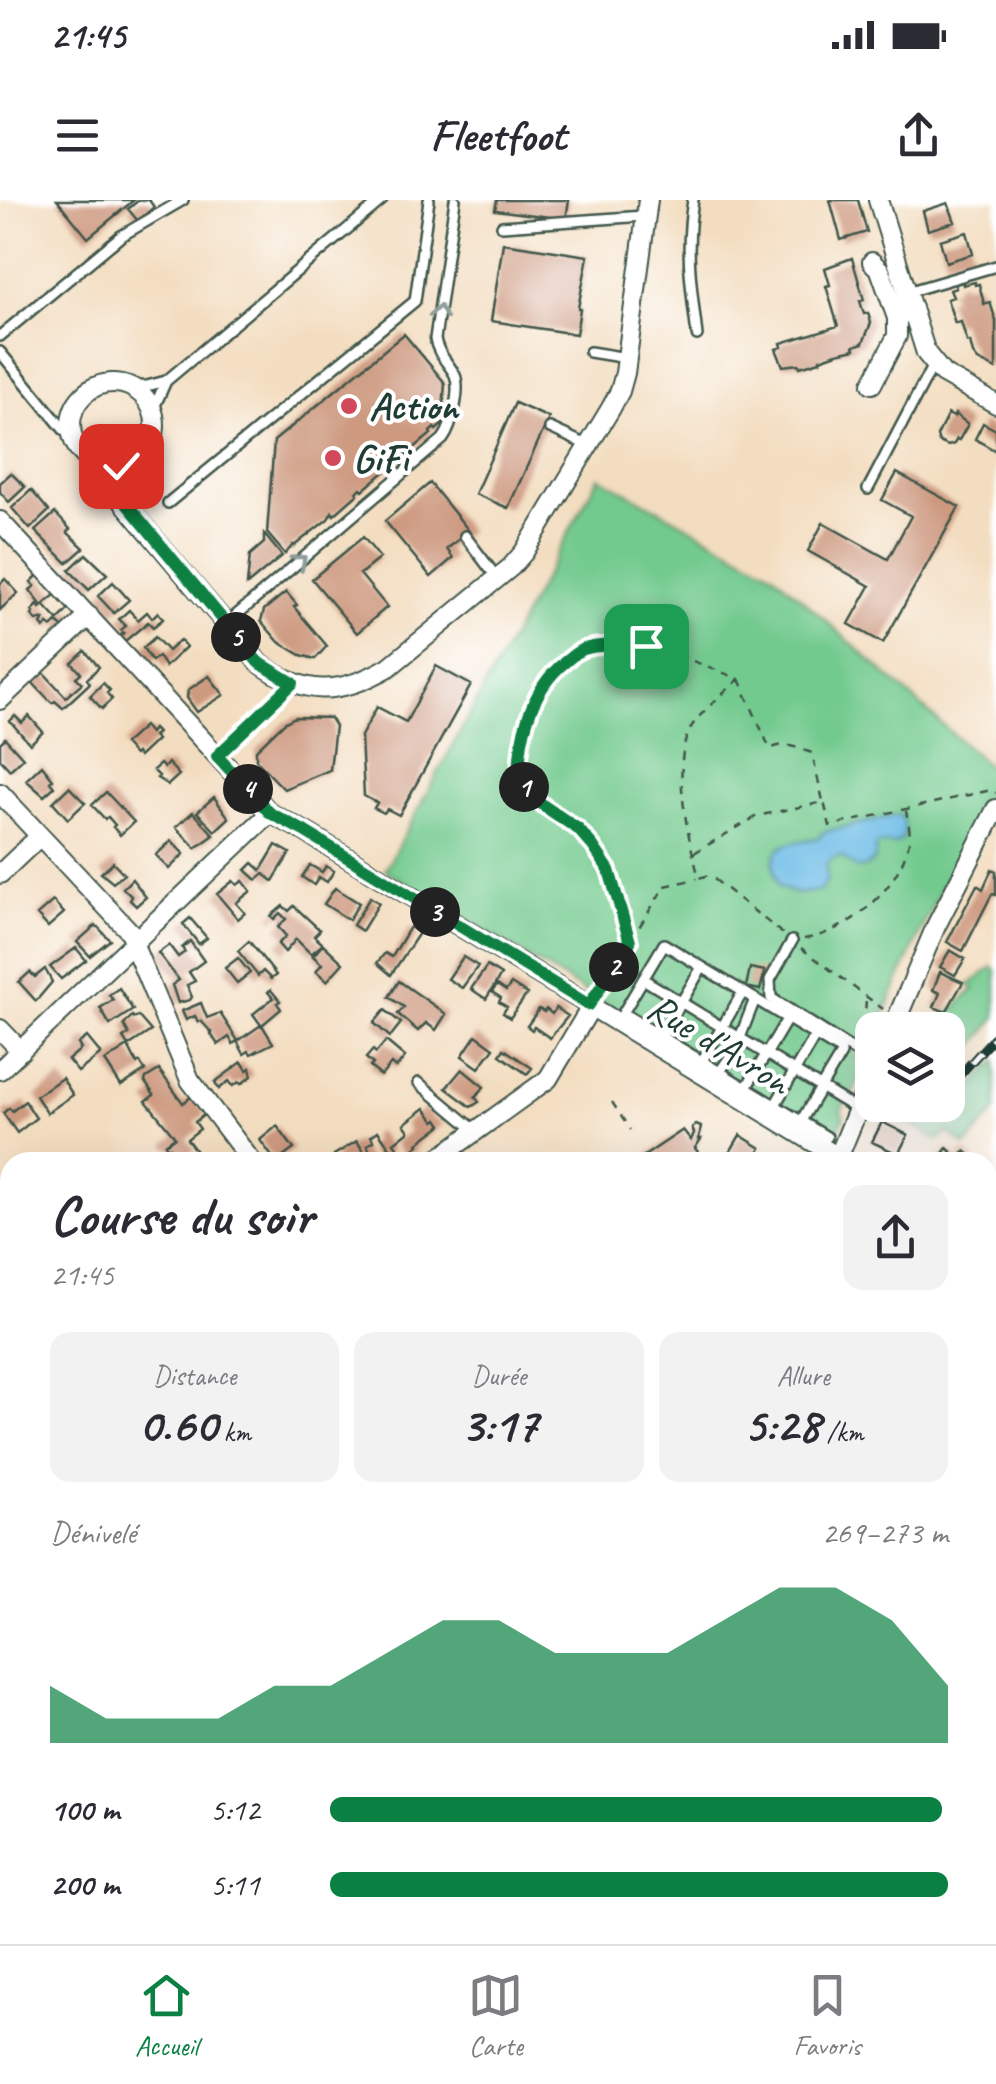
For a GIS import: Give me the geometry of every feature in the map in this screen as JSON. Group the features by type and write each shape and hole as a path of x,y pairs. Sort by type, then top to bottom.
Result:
{"street":[{"path":"878,200 926,353 942,374 996,404"},
{"path":"126,503 126,473 151,443 154,431 152,410 141,392 116,383 89,391 79,401 72,429 79,448 258,662 293,683 324,689 345,688 390,668 524,552 620,391 647,208"},
{"path":"872,262 880,270 898,336 872,384"},
{"path":"896,318 910,299"},
{"path":"79,448 95,462 108,466 133,462"},
{"name":"Rue d'Avron","path":"0,522 270,813 829,1152"},
{"path":"0,700 89,616"},
{"path":"0,792 130,933 190,1080 244,1152"},
{"path":"899,1012 936,926 996,809"},
{"path":"0,1070 270,813"},
{"path":"0,874 40,836"},
{"path":"447,1152 548,1078 590,1006"},
{"path":"0,1028 21,1051"},
{"path":"845,1152 855,1119"}],"lane":[{"path":"0,336 120,236 183,200"},
{"path":"130,386 166,380 382,200"},
{"path":"168,503 414,301 429,200"},
{"path":"226,624 444,439 451,428 457,386 455,376 437,351 435,339 455,200"},
{"path":"693,200 688,258 697,336"},
{"path":"502,226 647,208"},
{"path":"910,299 996,266"},
{"path":"0,352 79,448"},
{"path":"590,352 627,358"},
{"path":"868,489 934,363"},
{"path":"152,410 166,380"},
{"path":"550,428 588,446"},
{"path":"465,536 498,578"},
{"path":"792,941 770,980 772,998 855,1051"},
{"path":"801,1121 841,1051 664,944 624,1014 826,1137"},
{"path":"661,1036 702,967"},
{"path":"643,979 855,1108"},
{"path":"702,1061 743,992"},
{"path":"720,1073 740,1038 755,999"},
{"path":"746,1088 788,1020"},
{"path":"774,1105 816,1036"},
{"path":"420,1083 476,1131"}],"path":[{"path":"630,942 609,870 593,846 578,829 544,806 520,783 521,745 542,688 560,666 582,650 646,646 739,678 770,749 780,744 812,753 830,826 996,792"},
{"path":"699,878 686,821 682,748 692,725 739,678"},
{"path":"217,756 293,683"},
{"path":"692,854 758,816 824,802"},
{"path":"792,941 814,938 848,922 883,891 901,863 909,841 905,808"},
{"path":"590,1006 665,886 709,876 882,1012"},
{"path":"865,1012 866,998"},
{"path":"612,1102 630,1130"}],"green space":[{"path":"599,477 772,572 996,773 885,1012 855,1012 855,1089 848,1093 836,1135 827,1139 385,870"},
{"path":"993,967 996,970 996,1018 965,1057 965,1012 950,1012 974,989 969,985"},
{"path":"996,1061 996,1110 966,1146 948,1132 938,1140 908,1122 965,1122 965,1093"}],"water":[{"path":"902,816 905,828 902,840 879,844 875,859 866,867 857,869 841,856 832,858 826,866 827,881 820,891 796,894 779,887 773,862 780,848 819,838 828,831"}],"building":[{"path":"57,200 134,200 88,238"},
{"path":"139,200 149,200 154,207 138,221 128,209"},
{"path":"497,200 569,200 566,219 495,210"},
{"path":"830,200 858,200 867,232 841,240"},
{"path":"948,203 955,222 928,230 923,211"},
{"path":"967,232 973,254 946,262 940,240"},
{"path":"503,243 588,256 576,334 491,321"},
{"path":"852,258 864,300 860,301 871,323 863,343 800,367 783,366 776,349 782,347 781,343 838,326 825,268"},
{"path":"955,284 979,284 984,304 990,302 996,321 996,369 978,360 961,322 955,323 947,299 953,297 950,290 956,288"},
{"path":"404,334 445,383 442,425 285,554 267,533 274,441"},
{"path":"515,403 549,418 508,508 475,494"},
{"path":"948,414 955,414 968,424 959,440 948,446 939,442 937,436"},
{"path":"983,423 996,430 996,451 975,439"},
{"path":"11,473 25,487 9,502 0,492 0,483"},
{"path":"897,473 959,507 883,643 849,624 870,586 808,551 823,523 888,559 911,516 882,500"},
{"path":"430,483 469,531 447,549 453,558 431,577 385,521"},
{"path":"31,490 49,511 30,529 12,508"},
{"path":"55,513 84,548 67,563 35,531"},
{"path":"264,534 282,556 247,585 250,555 264,543"},
{"path":"363,537 380,558 360,574 387,607 357,633 312,579"},
{"path":"86,554 107,574 89,590 69,570"},
{"path":"38,575 56,594 42,606 30,590"},
{"path":"5,579 18,593 0,610 0,584"},
{"path":"113,582 129,600 114,613 98,596"},
{"path":"286,592 327,646 315,659 279,642 261,621 264,610"},
{"path":"38,605 44,605 58,620 69,609 76,616 63,628 57,622 44,628 44,620 37,621 32,615"},
{"path":"129,610 138,620 147,612 152,618 158,612 163,619 153,627 148,622 125,641 120,636 126,626 119,619"},
{"path":"155,637 168,651 180,640 186,647 165,667 158,656 152,661 143,648"},
{"path":"85,651 99,667 87,679 90,683 63,708 55,701 52,703 32,682 43,672 66,697 82,683 76,677 81,673 72,663"},
{"path":"436,666 471,685 399,815 387,809 384,813 374,808 377,803 364,796 361,736 377,707 406,722"},
{"path":"209,676 224,695 197,712 187,698 188,690"},
{"path":"103,683 112,699 102,709 90,696"},
{"path":"15,716 22,723 29,716 43,732 30,744 10,721"},
{"path":"295,717 330,718 335,726 330,770 284,789 256,760 256,750"},
{"path":"144,726 150,733 153,729 157,733 153,736 157,740 139,757 124,744"},
{"path":"5,738 23,758 10,770 0,759 0,743"},
{"path":"168,763 179,775 168,785 153,770"},
{"path":"42,765 54,787 44,796 26,780"},
{"path":"69,787 85,803 68,819 53,802"},
{"path":"106,792 134,822 120,835 108,817 105,819 92,805"},
{"path":"214,797 229,818 215,831 197,812"},
{"path":"193,812 214,835 196,848 176,827"},
{"path":"171,841 184,854 169,869 156,855"},
{"path":"276,845 290,853 273,881 264,874 257,880 246,870 253,863 261,870"},
{"path":"113,862 124,874 113,883 101,873"},
{"path":"310,865 322,872 326,866 334,871 327,882 319,877 314,885 302,877"},
{"path":"992,869 996,871 996,895 992,894 963,951 947,942 977,885 983,889"},
{"path":"132,879 146,897 136,906 123,888"},
{"path":"233,881 237,885 243,881 251,891 236,903 245,913 238,919 217,894"},
{"path":"335,888 359,903 349,920 324,904"},
{"path":"370,897 379,903 362,931 353,925"},
{"path":"53,901 64,913 48,927 37,915"},
{"path":"283,906 289,911 294,906 320,930 314,936 323,944 311,954 296,939 285,952 278,944 286,936 278,927 286,919 280,913 274,919 271,916"},
{"path":"190,918 207,938 199,944 183,924"},
{"path":"96,925 110,940 90,956 77,942"},
{"path":"410,927 419,933 391,975 377,963 385,953 392,957"},
{"path":"190,941 204,961 189,972 195,981 187,985 192,997 178,1003 172,985 179,980 158,953 169,945 178,957"},
{"path":"249,941 276,975 271,979 263,971 258,976 238,951"},
{"path":"323,944 343,963 327,981 316,971 322,964 313,956"},
{"path":"76,948 86,960 61,979 50,967"},
{"path":"950,950 965,959 955,975 940,967"},
{"path":"463,957 478,966 462,988 448,979"},
{"path":"238,958 250,973 237,983 225,968"},
{"path":"487,966 501,975 486,999 471,989"},
{"path":"750,968 765,971 760,990 746,987"},
{"path":"45,969 52,982 36,1001 19,982 30,972 35,977"},
{"path":"940,972 963,982 946,1012 934,1007 940,993 933,990"},
{"path":"399,981 446,1014 436,1030 426,1023 418,1031 398,1014 404,1007 389,997"},
{"path":"511,984 527,994 510,1018 503,1013 507,1007 499,1002 501,998 492,992 497,985 506,991"},
{"path":"119,988 133,1010 110,1025 100,1008 113,1000 109,995"},
{"path":"271,990 281,1009 262,1025 273,1043 251,1054 244,1054 237,1041 233,1044 229,1037 218,1045 201,1021 195,1016 186,1020 182,1011 201,1003 207,1018 220,1013 238,1041 261,1025 253,1014 273,998 268,992"},
{"path":"556,1008 568,1016 550,1038 527,1026 539,1009 552,1014"},
{"path":"385,1010 401,1023 390,1037 374,1023"},
{"path":"132,1016 138,1016 151,1031 128,1046 123,1038 129,1034 124,1025"},
{"path":"476,1035 494,1048 479,1068 462,1056"},
{"path":"87,1037 101,1054 78,1072 68,1060 81,1049 78,1044"},
{"path":"386,1041 405,1057 396,1068 391,1064 381,1076 366,1058"},
{"path":"128,1046 145,1071 121,1086 105,1061"},
{"path":"504,1049 532,1068 527,1074 500,1055"},
{"path":"242,1062 247,1070 250,1068 252,1076 233,1086 229,1081 219,1089 215,1082"},
{"path":"462,1069 484,1087 475,1097 479,1102 471,1107 446,1088"},
{"path":"159,1070 183,1103 192,1096 205,1114 195,1122 200,1129 187,1139 195,1150 192,1152 168,1149 165,1144 175,1137 146,1101 154,1095 146,1078"},
{"path":"62,1078 73,1095 47,1113 36,1096"},
{"path":"25,1101 36,1118 17,1133 3,1113"},
{"path":"425,1108 442,1125 418,1143 416,1152 400,1152 394,1143 409,1131 404,1124"},
{"path":"882,1122 908,1135 899,1152 872,1142"},
{"path":"277,1126 294,1149 269,1152 260,1140"},
{"path":"701,1127 701,1139 695,1148 698,1152 650,1152 683,1130 691,1140 692,1128"},
{"path":"378,1131 392,1151 370,1152 367,1145 374,1141 371,1136"},
{"path":"740,1135 761,1148 759,1152 730,1152"},
{"path":"357,1141 364,1152 339,1152"}],"railway":[{"path":"965,1069 996,1035"}],"place":[{"name":"Action","path":"349,406"},
{"name":"GiFi","path":"333,458"}],"route":[{"path":"121,466 133,462 123,488 126,503 258,662 293,683 217,756 270,813 589,1005 630,942 609,870 593,846 578,829 544,806 520,783 521,745 542,688 560,666 582,650 646,646"}]}
